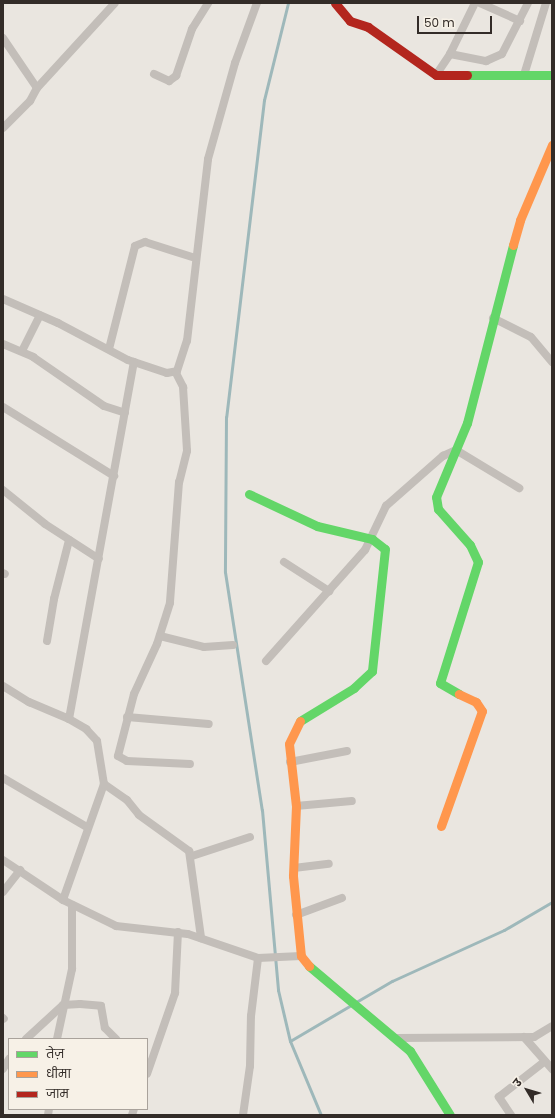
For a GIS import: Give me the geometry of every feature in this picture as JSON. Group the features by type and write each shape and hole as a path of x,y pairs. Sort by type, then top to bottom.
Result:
{"street":[{"path":"3,128 30,101 37,88 115,3"},
{"path":"154,74 169,81 176,76 192,29 208,3"},
{"path":"3,299 40,315 134,362 167,373 176,372 183,362 187,341 204,184 217,124 257,3"},
{"path":"335,3 350,21 368,28 436,75 552,75"},
{"path":"436,75 450,54 475,3"},
{"path":"480,3 520,21"},
{"path":"450,54 486,61 497,58 506,49 528,3"},
{"path":"524,75 546,3"},
{"path":"3,38 37,88"},
{"path":"440,826 482,711 476,702 447,689 440,683 478,566 470,545 435,503 456,450 475,394 493,318 527,200 552,145"},
{"path":"109,349 135,246 145,242 195,258"},
{"path":"22,351 40,315"},
{"path":"493,318 531,337 552,362"},
{"path":"3,344 22,351 104,406 125,413"},
{"path":"69,719 134,362"},
{"path":"176,372 183,387 187,451 179,482 170,603 160,636 134,694 118,751 119,759 190,764"},
{"path":"3,407 114,476"},
{"path":"456,450 519,488"},
{"path":"266,661 329,591 372,539 386,506 420,474 456,450"},
{"path":"3,490 24,509 99,559"},
{"path":"250,494 317,526 372,539 382,544 385,550 378,641 372,670 354,688 299,721 289,744 296,806 294,868 296,914 301,956 308,967 410,1051 450,1115"},
{"path":"47,641 54,599 69,540"},
{"path":"284,562 329,591"},
{"path":"160,636 204,647 234,645"},
{"path":"3,686 29,702 69,719 92,734 97,741 104,784 87,826 64,900"},
{"path":"127,717 209,724"},
{"path":"290,762 347,751"},
{"path":"3,778 87,826"},
{"path":"104,784 192,856 201,938"},
{"path":"296,806 352,801"},
{"path":"192,856 250,837"},
{"path":"3,860 72,905 116,926 178,932 201,938 258,958 301,956"},
{"path":"294,868 329,864"},
{"path":"3,892 20,870"},
{"path":"296,914 342,898"},
{"path":"57,1038 63,1005 72,969 72,905"},
{"path":"148,1069 151,1053 175,993 178,932"},
{"path":"243,1115 250,1066 251,1016 258,958"},
{"path":"27,1038 63,1005 102,1006 105,1028 115,1038"},
{"path":"396,1038 524,1037 541,1034 552,1026"},
{"path":"524,1037 552,1069"},
{"path":"512,1115 499,1097 545,1061"}],"waterway":[{"path":"288,3 264,100 226,417 225,572 262,810 278,990 290,1041 321,1115"},
{"path":"356,1002 392,981 504,930 552,902"},
{"path":"290,1041 351,1005"}],"traffic: fast":[{"path":"467,75 552,75"},
{"path":"459,694 440,683 478,562 470,545 438,509 436,497 467,423 513,245"},
{"path":"249,494 317,526 372,539 385,549 372,671 354,688 300,721"},
{"path":"309,966 410,1051 450,1115"}],"traffic: slow":[{"path":"513,245 520,220 552,145"},
{"path":"441,826 482,711 476,702 459,694"},
{"path":"300,721 289,744 296,806 293,876 301,956 309,966"}],"traffic: jam":[{"path":"335,3 350,21 368,27 436,75 467,75"}]}
